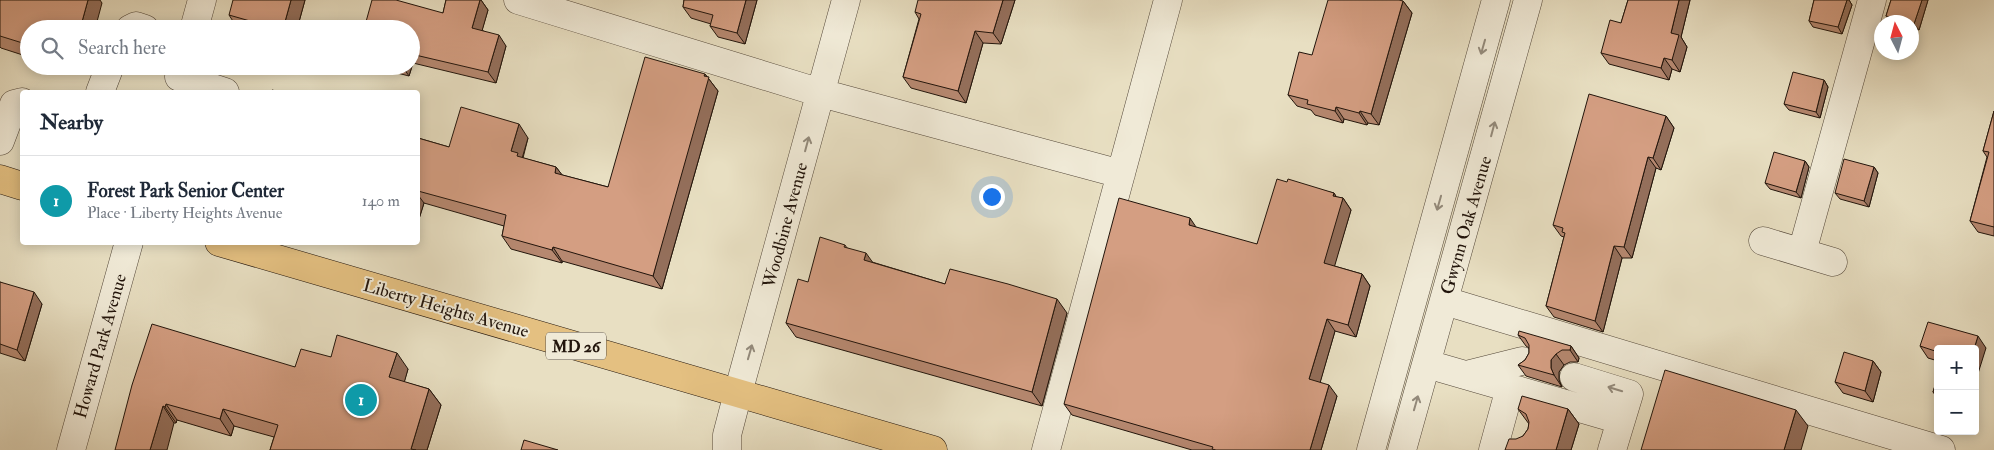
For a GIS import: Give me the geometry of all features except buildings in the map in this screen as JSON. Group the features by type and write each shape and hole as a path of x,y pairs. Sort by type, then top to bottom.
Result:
{"main road":[{"path":"0,179 20,185"},
{"name":"Liberty Heights Avenue","path":"228,245 933,450"}],"street":[{"path":"196,20 202,0"},
{"path":"520,0 821,93 1121,174"},
{"name":"Woodbine Avenue","path":"727,450 727,435 738,393 846,0"},
{"path":"1046,450 1168,0"},
{"name":"Gwynn Oak Avenue","path":"1371,450 1496,0"},
{"name":"Gwynn Oak Avenue","path":"1402,450 1528,0"},
{"path":"1802,252 1872,0"},
{"path":"101,90 107,75"},
{"path":"178,78 218,90"},
{"path":"0,141 14,104 20,102"},
{"path":"1763,241 1833,262"},
{"name":"Howard Park Avenue","path":"71,450 128,245"},
{"path":"1445,301 1941,450"},
{"path":"1466,375 1522,361"},
{"path":"1427,364 1621,420"},
{"path":"1574,377 1629,394 1612,450"},
{"path":"1510,388 1496,440 1524,439"}],"place":[{"name":"Forest Park Senior Center","path":"361,400"}]}
